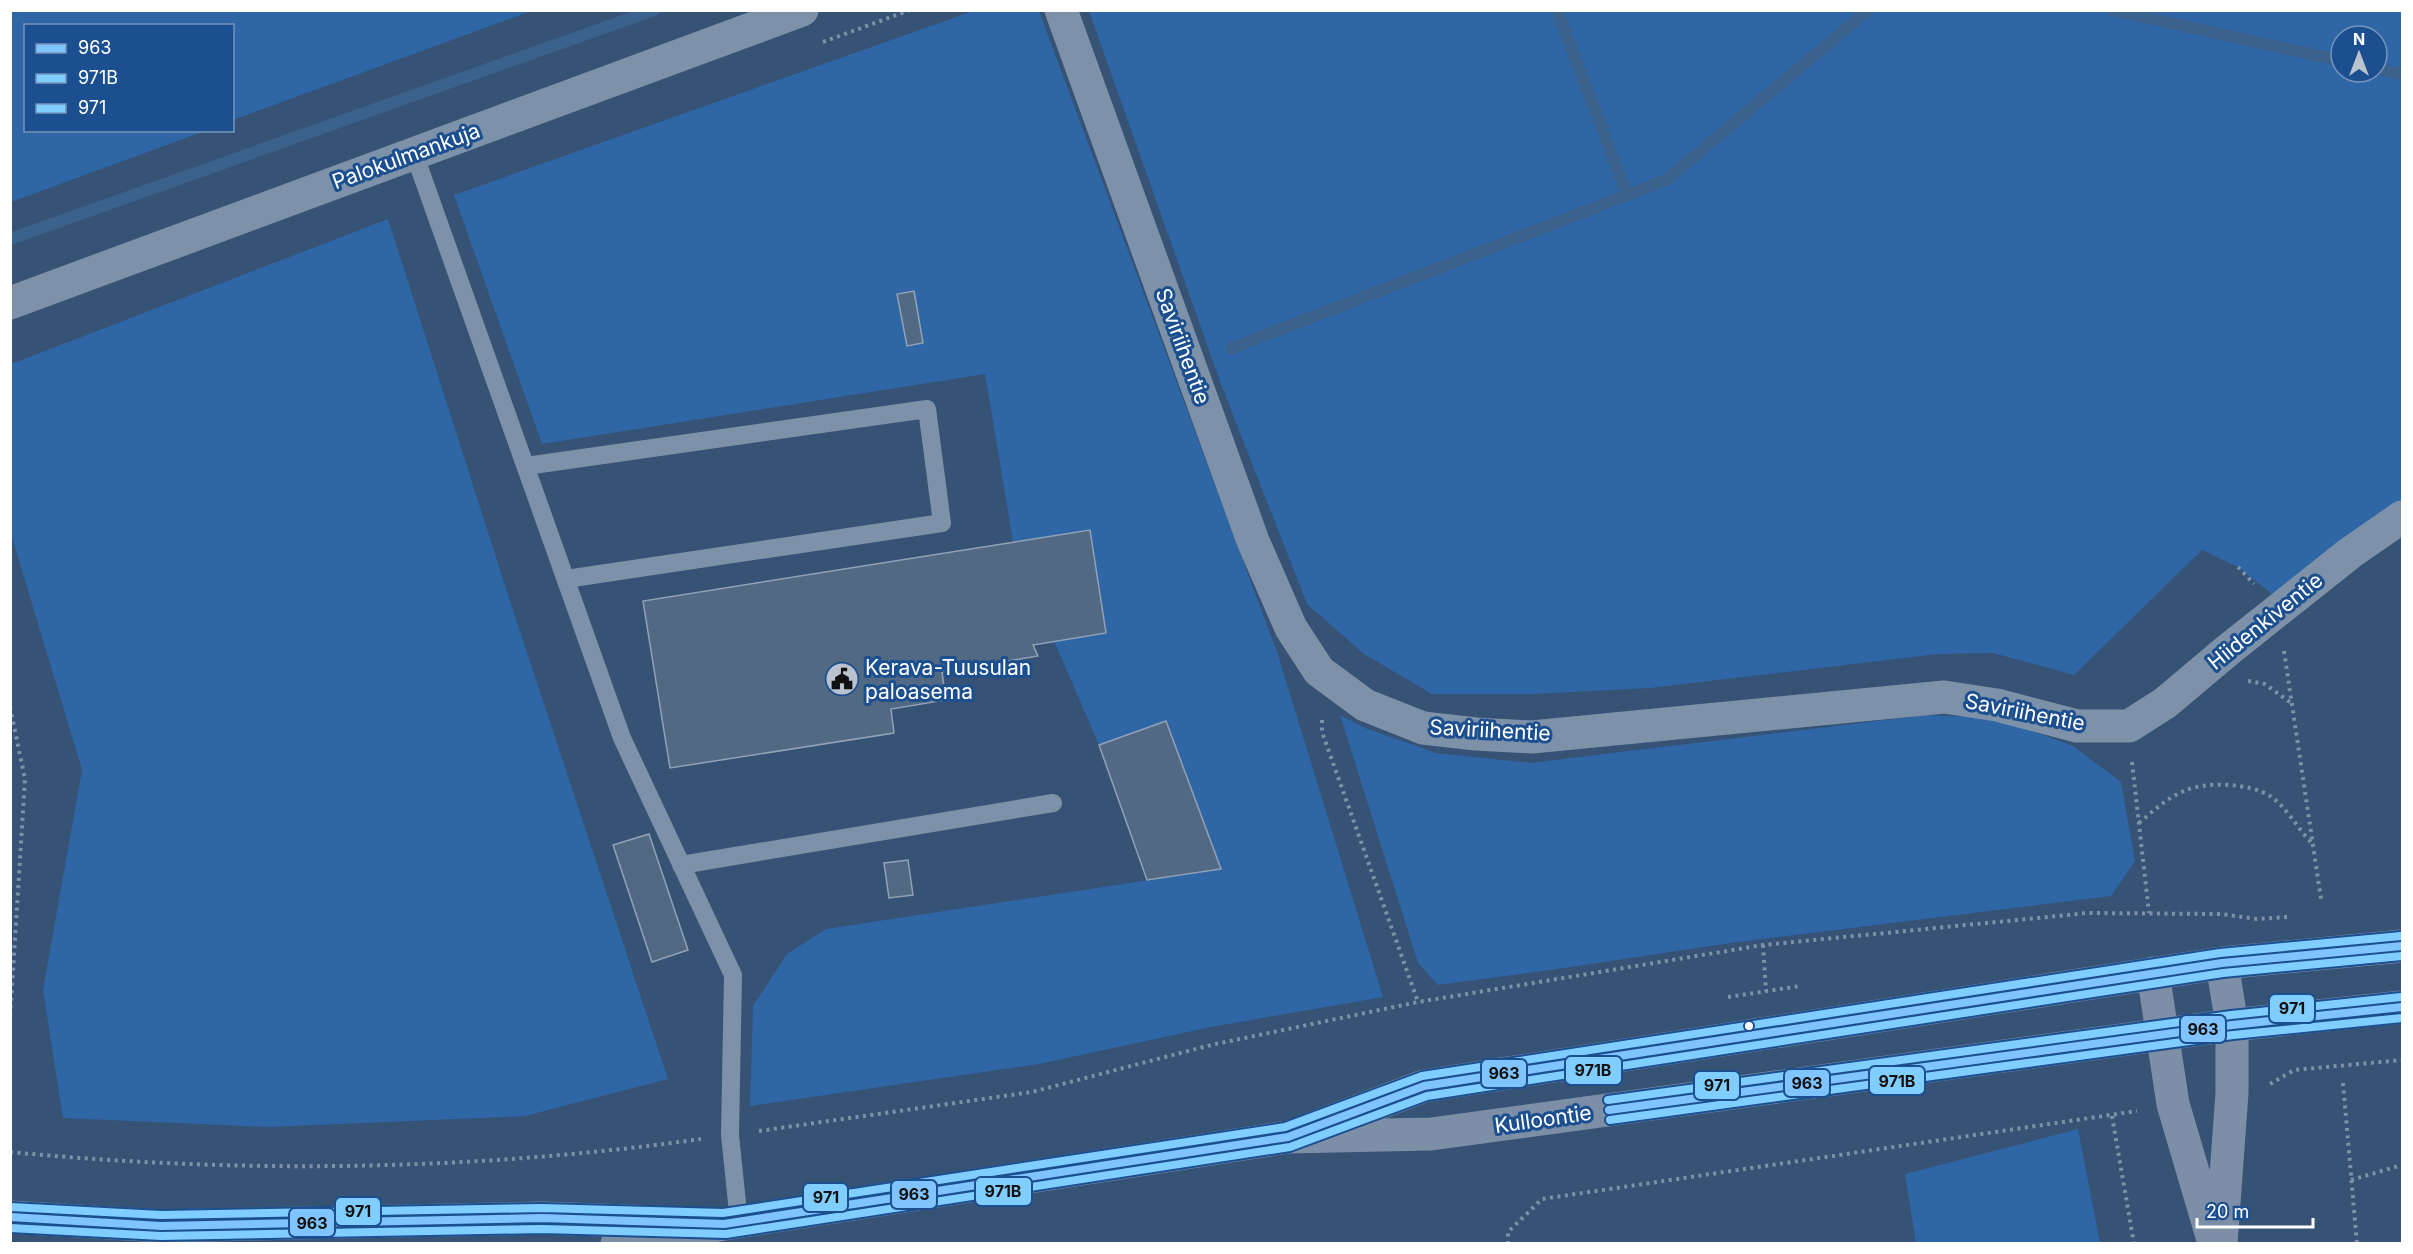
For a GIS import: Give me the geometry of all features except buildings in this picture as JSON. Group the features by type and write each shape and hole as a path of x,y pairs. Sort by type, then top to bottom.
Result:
{"main road":[{"name":"Kulloontie","path":"1288,1137 1424,1086 2222,963 2403,946"},
{"path":"2221,1244 2232,1093 2232,1025 2222,963"},
{"path":"2154,973 2173,1104 2214,1244"},
{"name":"Kulloontie","path":"617,1244 732,1223 1288,1137 1431,1134 2163,1034 2403,1007"},
{"name":"Kulloontie","path":"10,1217 161,1226 542,1218 732,1223"}],"street":[{"name":"Palokulmankuja","path":"10,303 802,10"},
{"name":"Saviriihentie","path":"1061,10 1253,541 1291,628 1319,671 1365,705 1423,728 1532,737 1944,697 1997,705 2077,726 2129,726"},
{"name":"Hiidenkiventie","path":"2129,726 2165,703 2350,553 2403,517"}],"lane":[{"path":"414,153 622,738 733,975 730,1135 732,1223"},
{"path":"526,466 927,409 942,523 566,579"},
{"path":"681,865 1053,803"}],"path":[{"path":"2278,610 2320,899"},
{"path":"1319,671 1322,732 1418,1002"},
{"path":"2238,679 2265,684 2291,703"},
{"path":"10,707 25,779 10,1019"},
{"path":"2129,726 2149,913"},
{"path":"2139,823 2162,804 2186,790 2203,786 2240,785 2271,796 2313,845"},
{"path":"10,1152 183,1163 322,1167 422,1165 633,1149 1032,1092 1211,1045 1418,1002 1763,945 2088,913 2221,914 2257,920 2290,917"},
{"path":"1763,945 1766,991"},
{"path":"1728,997 1800,986"},
{"path":"2232,1093 2255,1093 2294,1070 2403,1060"},
{"path":"2343,1083 2357,1244"},
{"path":"1508,1244 1508,1232 1542,1199 2112,1116 2173,1104"},
{"path":"2112,1116 2133,1244"},
{"path":"2352,1179 2403,1165"}],"shaded area":[{"path":"11,10 531,10 234,120 234,24 24,24 24,132 202,132 11,202"},
{"path":"973,11 1039,11 1278,655 1383,997 1211,1027 1039,1064 750,1106 753,1006 787,954 826,929 1221,869 1166,722 1099,745 1054,641 1106,633 1090,531 1013,542 985,374 542,444 454,195"},
{"path":"1089,11 2402,11 2402,512 2281,601 2238,567 2202,550 2074,675 1993,653 1938,654 1650,688 1533,694 1432,694 1364,654 1307,604 1221,384"},
{"path":"388,219 509,598 668,1079 525,1116 268,1127 63,1118 43,990 82,770 11,534 11,364"},
{"path":"1340,715 1365,728 1436,753 1530,763 1927,715 1996,718 2073,746 2121,782 2135,861 2111,896 1737,942 1438,985 1418,963"},
{"path":"2078,1129 2100,1243 1916,1243 1905,1174"}],"waterway":[{"path":"10,239 654,10"},
{"path":"1557,10 1627,195"},
{"path":"1232,348 1666,180 1868,10"},
{"path":"2112,10 2329,58"},
{"path":"2389,71 2402,74"}],"transit line":[{"name":"971","path":"11,1207 161,1215 542,1208 723,1213 1285,1127 1422,1076 2220,953 2401,936"},
{"name":"963","path":"10,1217 161,1226 542,1218 724,1224 1288,1137 1424,1086 2222,963 2402,946"},
{"name":"971B","path":"10,1228 161,1236 542,1229 726,1234 1290,1147 1427,1096 2223,973 2402,956"},
{"name":"971","path":"1608,1100 2231,1015 2401,997"},
{"name":"963","path":"1609,1110 2232,1025 2402,1007"},
{"name":"971B","path":"1610,1120 2233,1035 2402,1018"}],"place":[{"name":"Kerava-Tuusulan paloasema","path":"842,679"}]}
